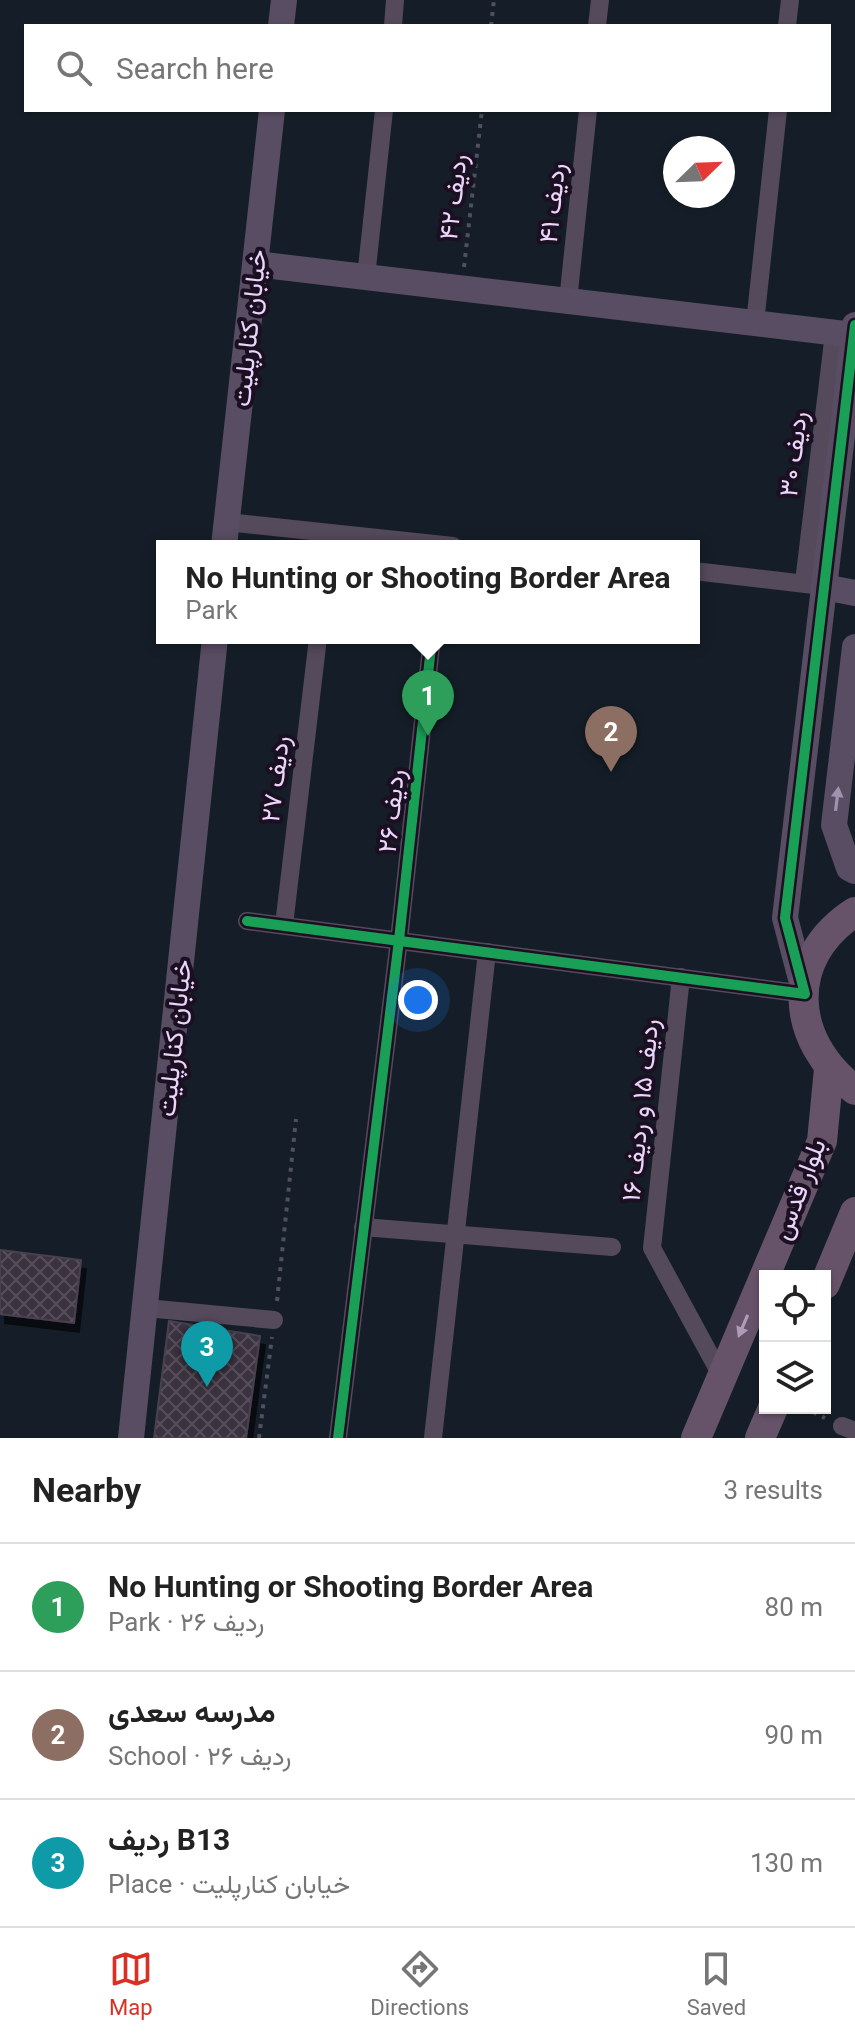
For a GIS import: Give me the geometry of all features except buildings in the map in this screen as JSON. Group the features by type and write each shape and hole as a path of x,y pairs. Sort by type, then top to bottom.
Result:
{"main road":[{"path":"855,912 838,923 817,948 805,978 803,1010 812,1041 829,1069 855,1090"},
{"name":"بلوار قدس","path":"696,1438 822,1141 829,1069"},
{"path":"831,1270 855,1212"},
{"path":"760,1438 770,1414"}],"street":[{"path":"281,24 284,0"},
{"path":"393,24 395,0"},
{"path":"597,24 600,0"},
{"path":"787,24 790,0"},
{"name":"خیابان کنارپلیت","path":"225,534 272,112"},
{"path":"366,277 384,112"},
{"name":"ردیف ۴۱","path":"568,301 588,112"},
{"path":"755,323 778,112"},
{"path":"247,921 805,994 785,918 814,585 850,332 256,264"},
{"path":"225,534 330,540"},
{"path":"700,572 855,593"},
{"name":"خیابان کنارپلیت","path":"131,1438 214,644"},
{"name":"ردیف ۲۷","path":"284,925 317,644"},
{"name":"ردیف ۲۶","path":"338,1438 399,940 431,644"},
{"path":"855,647 834,825 849,868 855,871"},
{"path":"433,1438 487,952"},
{"name":"ردیف ۱۵ و ردیف ۱۶","path":"681,977 652,1248 722,1377"},
{"path":"363,1227 612,1247"},
{"path":"146,1308 274,1320"}],"path":[{"path":"491,24 494,0"},
{"path":"259,1438 296,1119"}],"shaded area":[{"path":"0,0 855,0 855,1438 0,1438"}],"cycle path":[{"path":"247,921 805,994 785,918 855,325"},
{"path":"338,1438 399,940 431,644"}],"place":[{"name":"No Hunting or Shooting Border Area","path":"428,736"},
{"name":"مدرسه سعدی","path":"611,772"},
{"name":"ردیف B13","path":"207,1387"}]}
